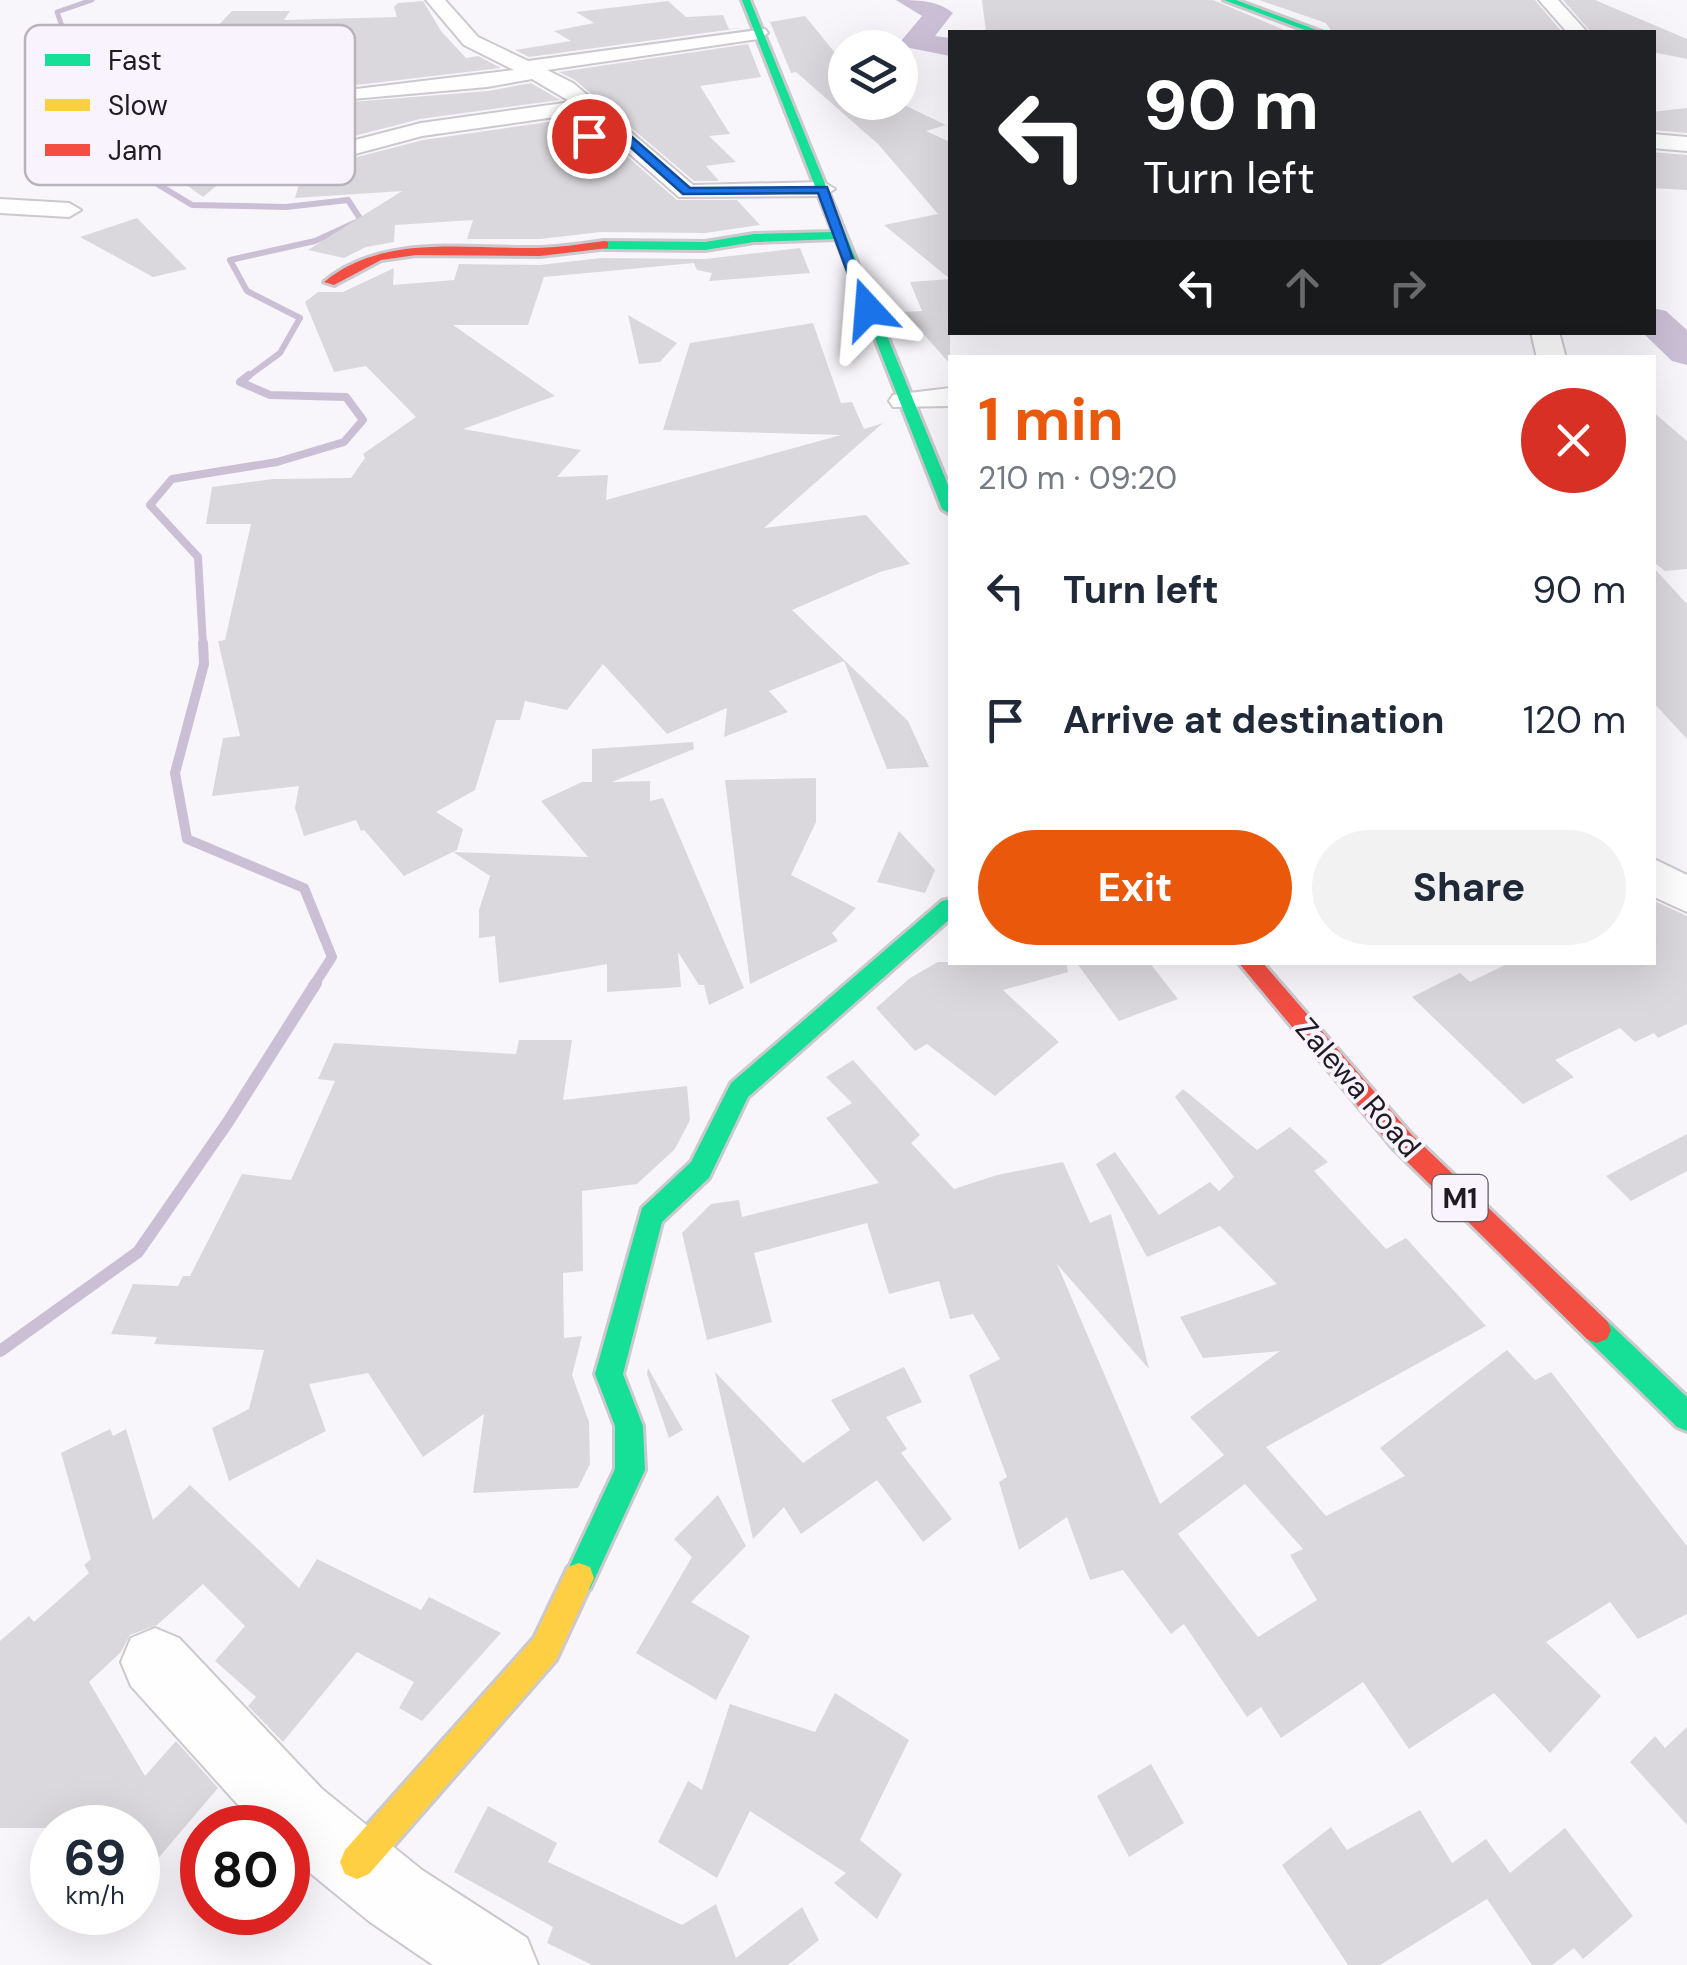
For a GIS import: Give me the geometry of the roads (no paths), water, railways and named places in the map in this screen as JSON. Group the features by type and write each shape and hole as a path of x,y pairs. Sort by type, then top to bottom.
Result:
{"main road":[{"path":"746,0 948,504"},
{"path":"1228,0 1311,30"},
{"path":"330,282 378,256 416,251 540,252 843,236"},
{"path":"357,1862 545,1649 630,1470 632,1438 624,1407 608,1383 608,1374 650,1216 700,1170 739,1090 948,909"},
{"name":"Zalewa Road","path":"1252,965 1402,1141 1687,1417"}],"street":[{"path":"435,0 471,41 566,87 687,192 822,189"},
{"path":"1548,0 1575,30"},
{"path":"355,81 530,70 758,33"},
{"path":"461,59 496,53"},
{"path":"355,147 421,130 588,106"},
{"path":"584,137 620,132"},
{"path":"1656,141 1687,144"},
{"path":"383,158 444,150"},
{"path":"0,206 69,210"},
{"path":"904,401 948,397"},
{"path":"1656,877 1687,896"},
{"path":"156,1662 296,1815 396,1896 500,1965"}],"waterway":[{"path":"62,25 57,12 92,0"},
{"path":"909,0 939,13 915,41 948,47"},
{"path":"159,185 192,205 286,207 348,200 361,220 315,241 230,260 247,291 300,318 280,353 246,378"},
{"path":"1656,324 1687,352"},
{"path":"203,645 198,557 150,505 172,479 277,462 344,442 363,420 346,397 270,395 240,382 249,375"},
{"path":"203,643 204,664 175,773 187,839 304,888 332,957 314,985"},
{"path":"0,1351 138,1252 228,1122 316,983"}]}
